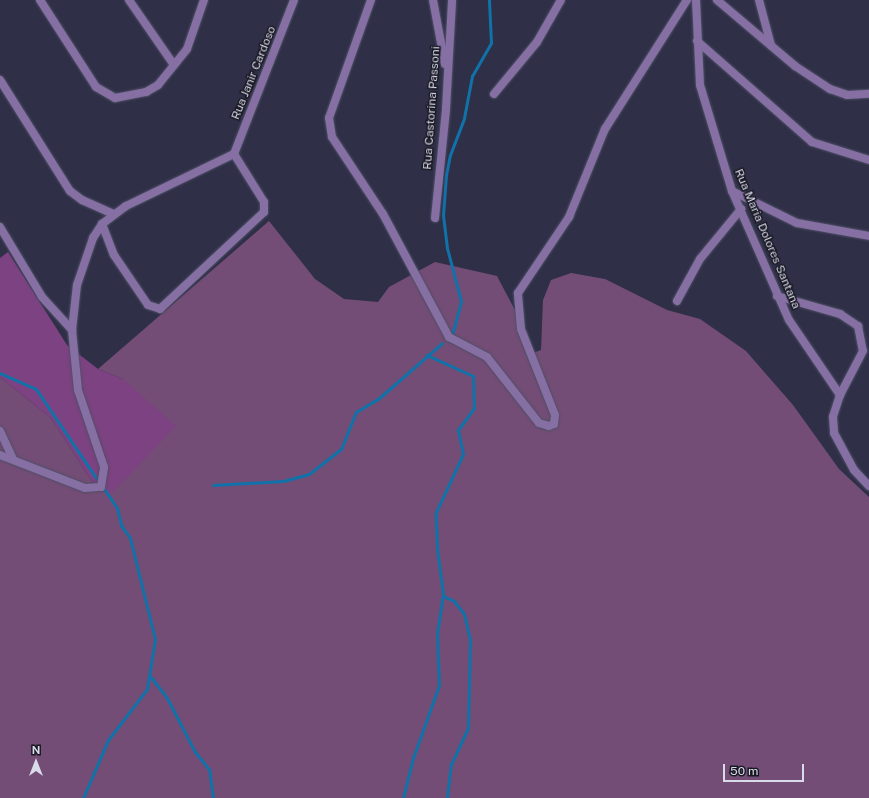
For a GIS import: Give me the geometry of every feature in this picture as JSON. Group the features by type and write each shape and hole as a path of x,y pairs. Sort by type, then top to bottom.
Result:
{"street":[{"path":"40,0 105,95 126,98 146,92 158,85 187,49 204,0"},
{"path":"129,0 174,65"},
{"name":"Rua Janir Cardoso","path":"234,154 294,0"},
{"path":"371,0 329,118 332,137 383,214 449,337 487,357 539,422 549,426 554,424 555,415 521,329 518,293 569,217 605,129 687,0"},
{"path":"434,0 447,76"},
{"name":"Rua Castorina Passoni","path":"435,218 452,0"},
{"path":"494,94 537,42 561,0"},
{"name":"Rua Maria Dolores Santana","path":"696,0 697,41 704,106 732,191 777,296 789,320 840,395"},
{"path":"717,0 771,45 830,89 847,95 869,94"},
{"path":"759,0 771,45"},
{"path":"697,41 806,137 839,152 869,160"},
{"path":"0,80 70,191 82,200 114,214"},
{"path":"0,455 85,488 101,487 104,467 78,390 72,330 82,267 102,224 114,214 234,154 264,202 264,212 160,309 148,305 114,255 102,224"},
{"path":"732,191 798,223 869,236"},
{"path":"677,301 700,259 741,209"},
{"path":"0,227 42,297 72,330"},
{"path":"777,296 840,314 858,326 863,351 840,395 833,417 834,433 854,470 869,486"},
{"path":"0,431 13,459"}],"shaded area":[{"path":"269,221 315,279 344,299 378,302 389,287 435,262 497,276 516,312 522,341 533,353 541,350 543,300 551,280 571,273 605,279 667,310 700,319 746,351 793,405 839,469 869,497 869,798 0,798 0,377 51,418 95,486 123,379 98,369"},
{"path":"8,252 67,345 98,369 123,379 176,426 111,494 95,486 51,418 0,377 0,258"}],"waterway":[{"path":"452,335 461,301 447,248 443,215 446,175 450,155 464,118 472,76 491,43 489,0"},
{"path":"213,485 283,481 309,474 341,449 356,412 378,399 442,343"},
{"path":"403,798 413,758 439,685 437,634 443,594 437,549 436,512 463,454 458,430 474,408 473,376 427,355"},
{"path":"0,373 36,389 96,478"},
{"path":"83,798 108,740 147,689 155,639 130,538 121,525 117,508 104,489"},
{"path":"443,596 454,601 464,614 470,641 468,728 451,764 447,798"},
{"path":"150,676 167,698 195,752 209,769 213,798"}]}
